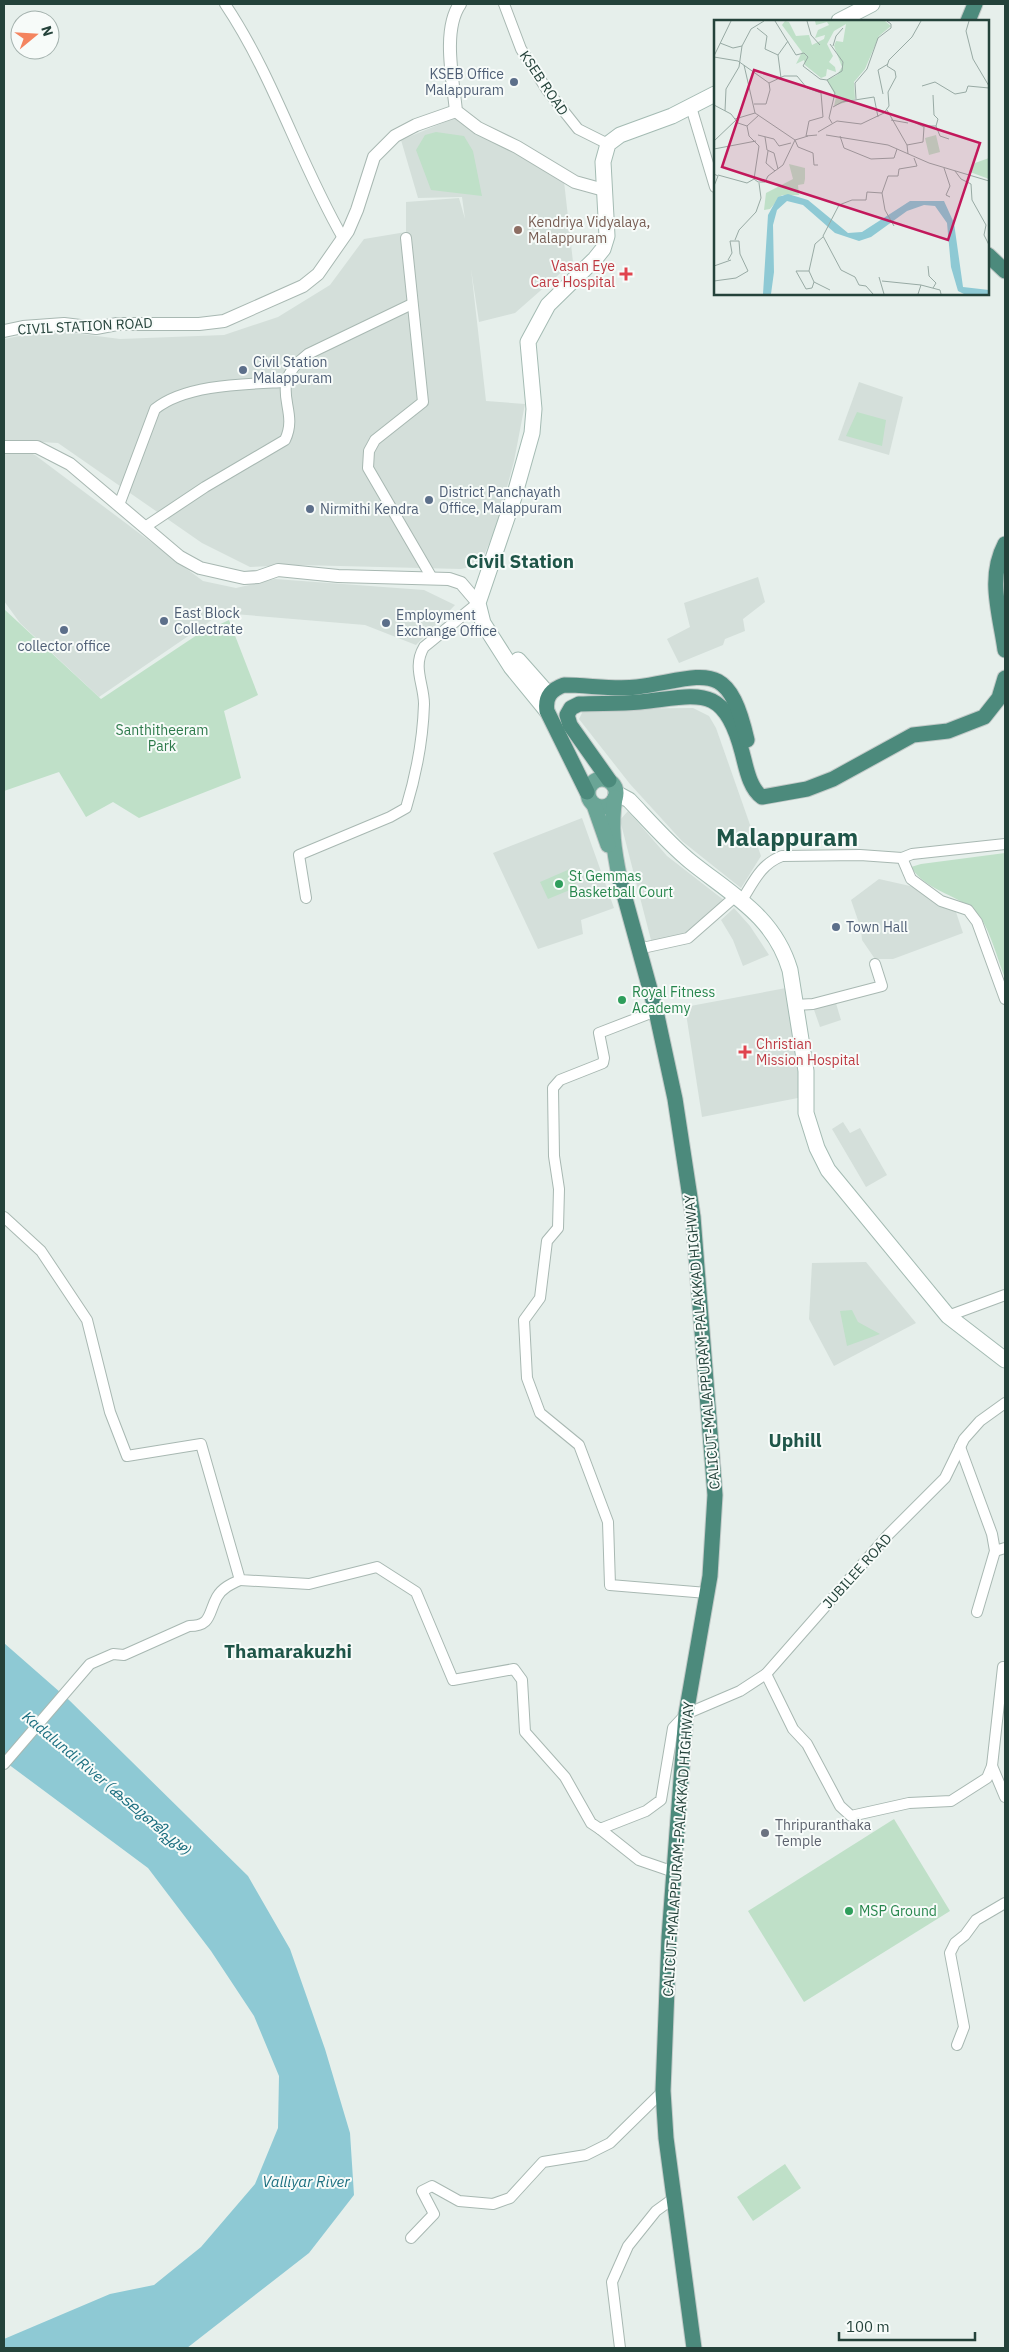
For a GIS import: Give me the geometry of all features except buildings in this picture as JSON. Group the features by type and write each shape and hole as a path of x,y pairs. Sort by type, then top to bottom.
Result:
{"highway":[{"path":"968,20 975,4"},
{"path":"989,256 1005,271"},
{"path":"1005,544 998,557 995,573 995,592 1005,650"},
{"path":"547,712 546,703 549,695 556,688 564,685 636,687 696,677 712,679 726,686 736,702 756,775 762,789 776,794"},
{"path":"614,791 570,725 567,715 571,708 579,704 639,702 685,695 700,696 718,703 738,735 752,784 757,794 762,797 807,789 832,779 913,735 948,731 984,717 999,698 1005,678"},
{"name":"CALICUT-MALAPPURAM-PALAKKAD HIGHWAY","path":"547,712 591,798"},
{"name":"CALICUT-MALAPPURAM-PALAKKAD HIGHWAY","path":"620,880 656,1011 675,1099 693,1217 706,1353 715,1495 710,1576 686,1714 669,1937 663,2091 666,2138 694,2348"}],"main road":[{"path":"841,20 872,4"},
{"path":"547,712 511,667 483,623 478,603 532,434 534,409 528,342 548,305 603,249 607,236 603,162 608,144 620,135 690,107 714,95"},
{"path":"494,639 516,659 549,695"},
{"path":"614,791 606,806 591,798 588,787 595,780 614,791 629,800 692,862 740,897 764,922 786,958 796,1005 806,1071 806,1113 817,1148 828,1170 948,1316 1005,1360"},
{"name":"CALICUT-MALAPPURAM-PALAKKAD HIGHWAY","path":"614,791 611,818 612,838 620,880"},
{"name":"CALICUT-MALAPPURAM-PALAKKAD HIGHWAY","path":"591,798 620,880"}],"street":[{"path":"225,4 262,64 320,195 343,238"},
{"path":"460,4 455,12 450,35 456,111 478,128 517,147 575,182 604,190"},
{"name":"KSEB ROAD","path":"504,4 520,50 547,90 578,129 608,144"},
{"path":"690,107 714,184"},
{"name":"CIVIL STATION ROAD","path":"4,331 23,327 64,324 96,328 117,324 199,324 224,321 303,286 318,274 343,238 357,210 374,157 395,136 416,125 456,111"},
{"path":"406,238 423,402 375,440 369,451 368,468 432,578"},
{"path":"144,526 205,487 285,440 290,430 285,382 294,364 308,354 412,304"},
{"path":"120,505 155,409 167,400 198,391 285,382"},
{"path":"4,447 37,447 70,464 180,556 200,568 244,578 258,577 278,570 338,576 432,578 461,582 478,603 424,648 419,655 418,664 424,702 415,773 406,808 390,817 299,855 306,898"},
{"path":"638,948 688,938 740,897 760,869 782,856 860,855 902,858 912,854 1005,844"},
{"path":"902,858 911,879 941,901 968,910 977,922 1005,999"},
{"path":"796,1005 813,1004 882,986 875,964"},
{"path":"656,1011 599,1033 604,1058 603,1063 560,1080 553,1088 558,1228 547,1241 540,1298 524,1320 527,1378 540,1413 579,1445 608,1522 610,1586 707,1592"},
{"path":"4,1217 41,1252 86,1320 110,1412 127,1456 201,1444 240,1580"},
{"path":"948,1316 1005,1295"},
{"name":"JUBILEE ROAD","path":"686,1714 740,1691 766,1674 888,1535 946,1478 964,1439 980,1420 1005,1403"},
{"path":"960,1447 992,1534 1000,1550 977,1612"},
{"path":"4,1764 90,1664 113,1654 124,1654 189,1626 199,1626 208,1620 217,1596 225,1588 240,1580 309,1584 376,1567 416,1592 453,1680 514,1669 522,1680 525,1732 565,1777 591,1823 639,1860 674,1872"},
{"path":"766,1674 793,1729 807,1744 840,1806 851,1816 909,1803 951,1801 987,1778 992,1766 1004,1667"},
{"path":"600,1829 646,1810 661,1800 673,1728 686,1714"},
{"path":"992,1766 1005,1798"},
{"path":"957,2045 964,2027 950,1953 955,1943 976,1920 1005,1903"},
{"path":"411,2238 434,2214 422,2191 432,2186 459,2201 493,2204 510,2198 543,2162 586,2155 610,2143 663,2091"},
{"path":"620,2348 612,2282 628,2246 656,2211 674,2198"}],"shaded area":[{"name":"Civil Station Malappuram","path":"455,118 564,181 573,262 515,313 479,322 471,269 486,401 525,404 514,461 497,525 480,565 461,569 299,565 250,567 202,543 58,443 4,440 4,339 51,330 120,339 224,335 278,317 330,285 364,239 406,232 406,202 459,198 465,219 462,197 418,198 401,140"},
{"path":"859,382 903,397 889,455 838,440"},
{"path":"25,451 35,455 203,581 236,588 275,579 424,590 455,605 416,645 365,625 222,613 99,697 20,623 4,601 4,453"},
{"path":"758,577 765,602 743,619 745,631 725,639 723,645 679,663 667,639 690,627 684,603"},
{"path":"693,708 709,716 716,728 761,856 741,888 682,841 630,784 579,719 583,711 590,709"},
{"path":"628,811 667,856 725,901 680,937 652,944 620,820"},
{"path":"582,818 614,908 581,920 583,934 538,949 493,853"},
{"path":"879,879 919,888 955,909 963,933 893,959 875,959 862,940 861,929 851,900"},
{"path":"734,908 750,926 769,955 743,966 733,940 721,920"},
{"name":"Christian Mission Hospital","path":"786,988 808,1096 702,1117 685,1007"},
{"path":"835,1000 841,1020 820,1027 813,1007"},
{"path":"843,1122 850,1133 860,1128 887,1175 866,1187 832,1129"},
{"path":"866,1262 916,1323 834,1366 809,1319 812,1263"}],"green space":[{"path":"436,132 464,136 473,151 482,196 431,190 416,150 425,135"},
{"path":"857,412 886,420 882,446 846,436"},
{"name":"Santhitheeram Park","path":"4,609 101,699 197,635 229,620 258,695 224,711 241,778 139,818 113,802 86,817 59,772 4,791"},
{"path":"1005,853 1005,978 990,937 980,917 964,903 926,883 911,867"},
{"name":"St Gemmas Basketball Court","path":"570,869 577,887 548,899 540,882"},
{"path":"852,1310 858,1322 880,1334 847,1346 840,1311"},
{"name":"MSP Ground","path":"894,1819 950,1911 804,2002 748,1911"},
{"path":"785,2164 801,2188 753,2221 737,2197"}],"water":[{"name":"Valliyar River","path":"4,1643 69,1700 248,1876 290,1949 325,2049 350,2133 354,2195 309,2253 187,2348 4,2348 4,2339 110,2294 154,2285 201,2247 255,2184 278,2128 279,2076 254,2016 211,1951 148,1868 4,1761"}],"place":[{"name":"KSEB Office Malappuram","path":"514,82"},
{"name":"Kendriya Vidyalaya, Malappuram","path":"518,230"},
{"name":"Vasan Eye Care Hospital","path":"626,274"},
{"name":"Civil Station Malappuram","path":"243,370"},
{"name":"District Panchayath Office, Malappuram","path":"429,500"},
{"name":"Nirmithi Kendra","path":"310,509"},
{"name":"East Block Collectrate","path":"164,621"},
{"name":"Employment Exchange Office","path":"386,623"},
{"name":"collector office","path":"64,630"},
{"name":"St Gemmas Basketball Court","path":"559,884"},
{"name":"Town Hall","path":"836,927"},
{"name":"Royal Fitness Academy","path":"622,1000"},
{"name":"Christian Mission Hospital","path":"745,1052"},
{"name":"Thripuranthaka Temple","path":"765,1833"},
{"name":"MSP Ground","path":"849,1911"}],"district":[{"name":"Civil Station","path":"520,561"},
{"name":"Malappuram","path":"787,837"},
{"name":"Uphill","path":"795,1440"},
{"name":"Thamarakuzhi","path":"288,1651"}],"water label":[{"name":"Kadalundi River (കടലുണ്ടിപ്പുഴ)","path":"107,1783"}]}
